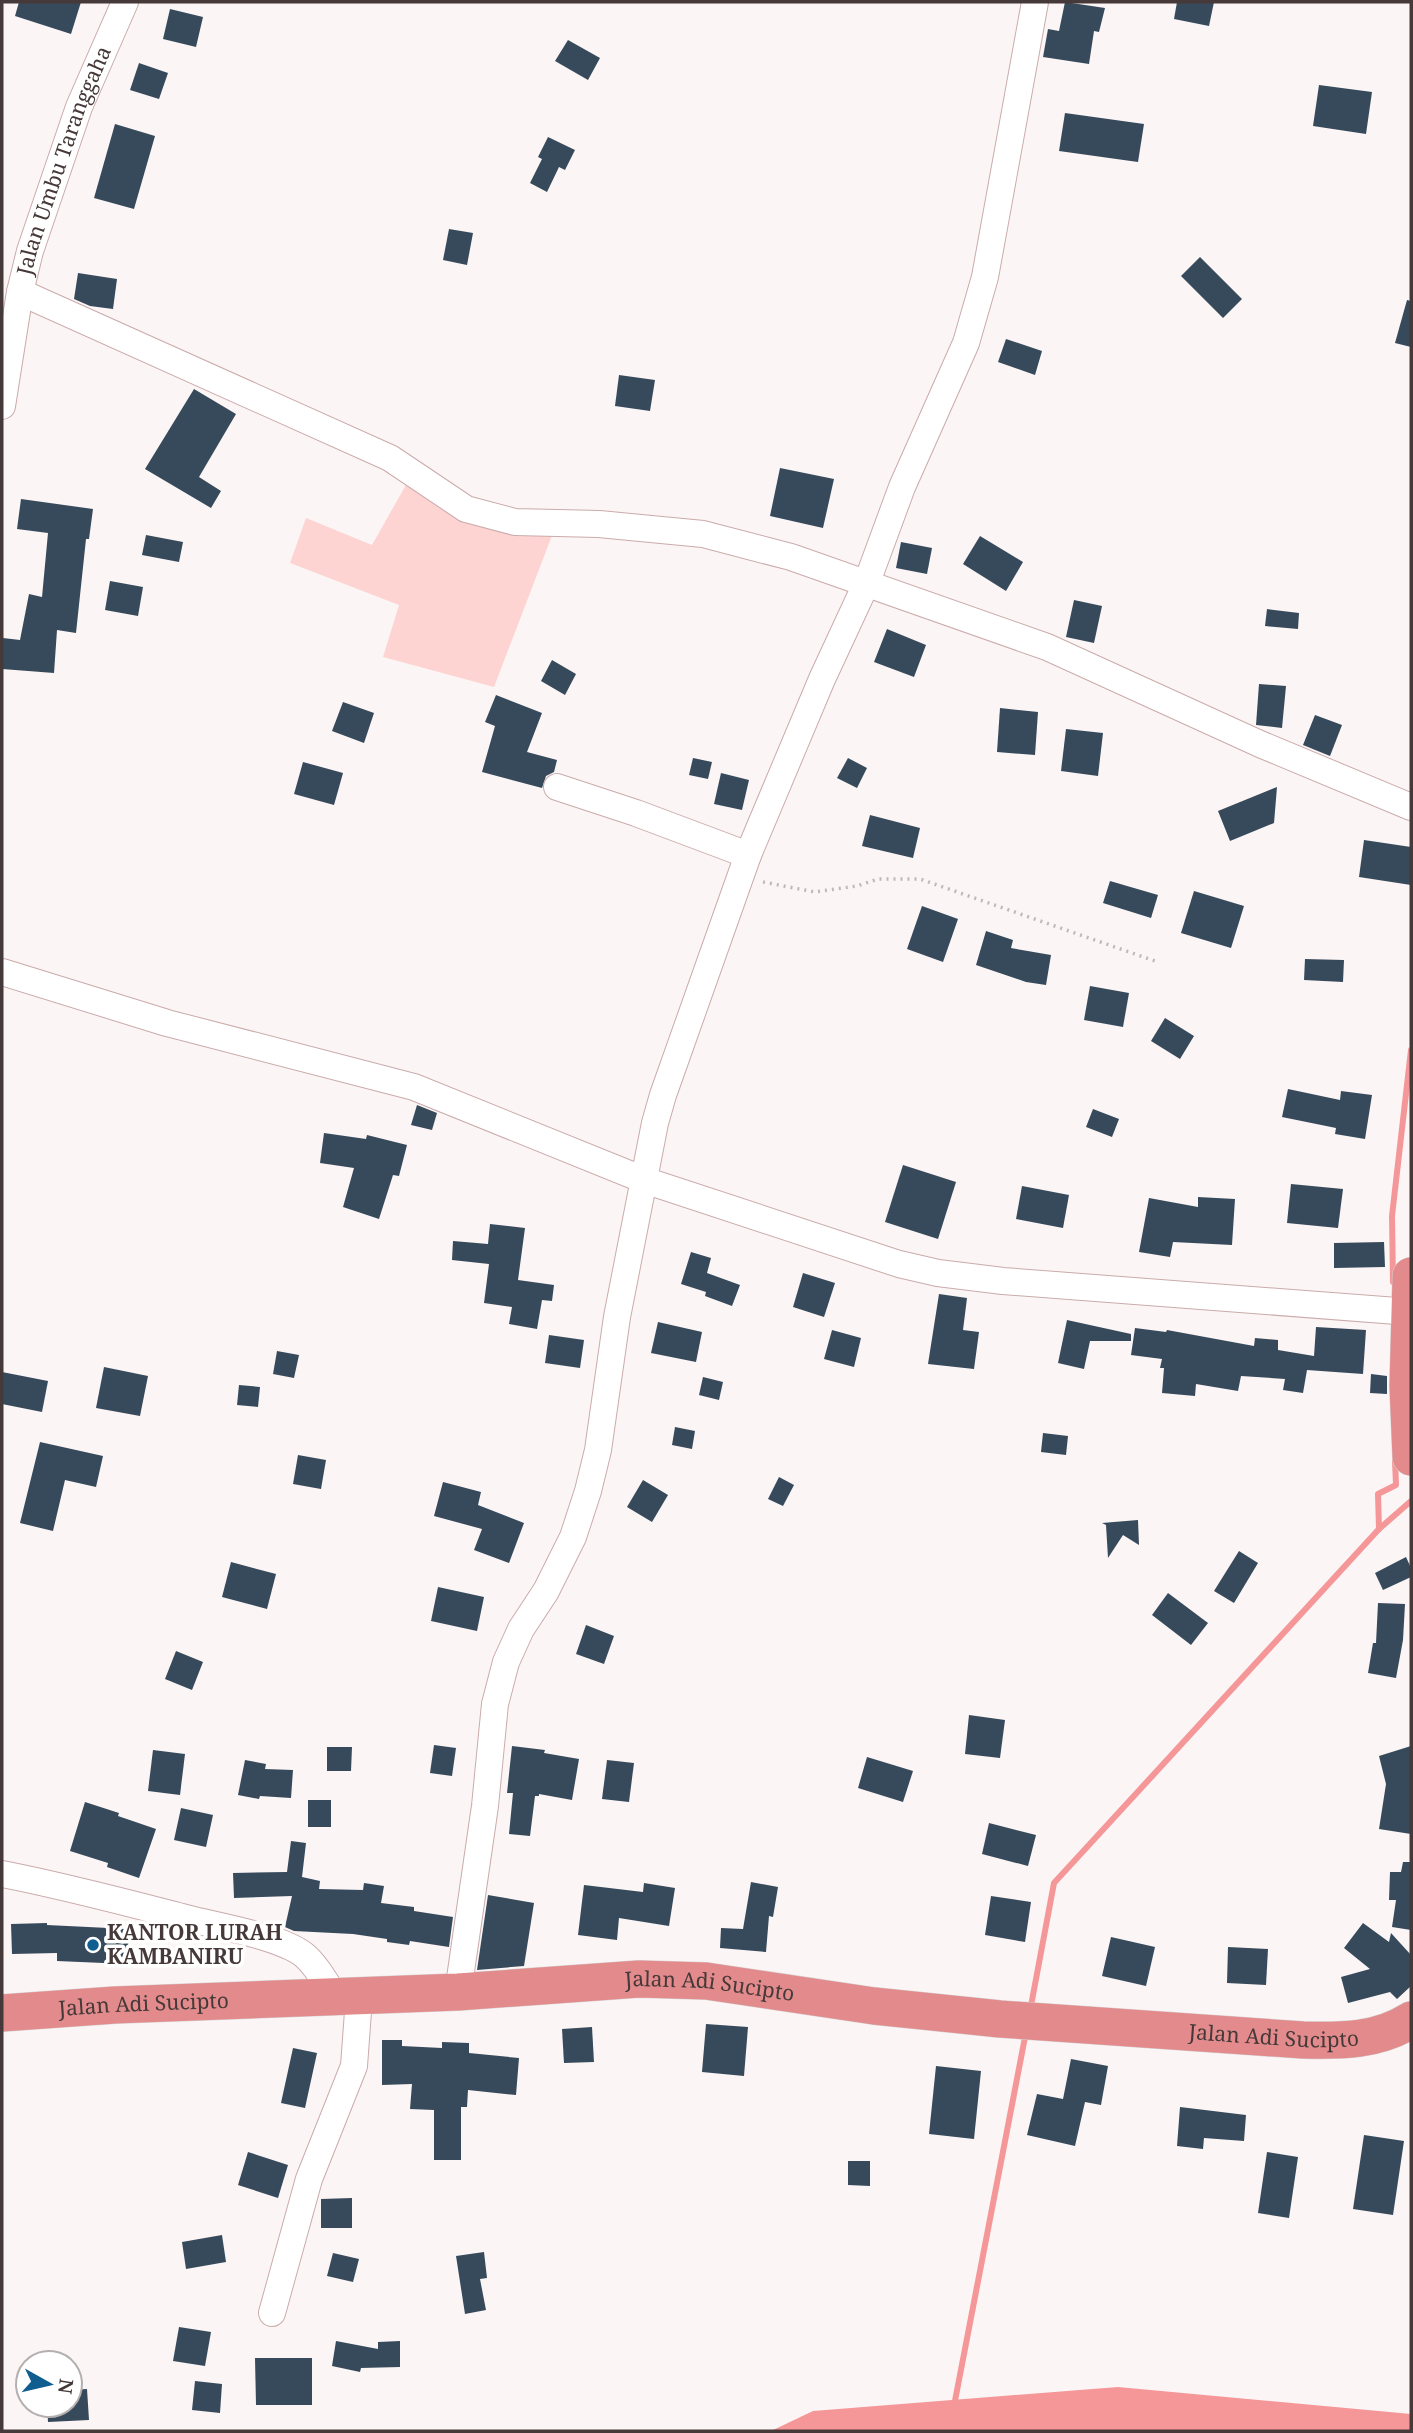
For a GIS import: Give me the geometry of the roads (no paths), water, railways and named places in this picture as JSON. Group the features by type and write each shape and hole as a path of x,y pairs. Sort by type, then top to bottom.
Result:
{"highway":[{"path":"1402,1303 1411,1457"},
{"name":"Jalan Adi Sucipto","path":"2,2013 115,2005 348,1998 639,1979 705,1982 874,2006 1016,2021 1347,2041 1374,2037 1410,2022"}],"street":[{"name":"Jalan Umbu Taranggaha","path":"2,406 14,283 79,107 125,2"},
{"path":"458,1992 485,1806 495,1704 506,1662 521,1629 545,1591 573,1537 588,1491 598,1450 617,1317 663,1095 744,865 821,678 867,582 902,487 974,321 985,277 1035,2"},
{"path":"14,283 390,458 466,509 515,522 599,524 704,534 791,557 1047,647 1260,744 1411,807"},
{"path":"557,787 636,813 744,865"},
{"path":"2,972 167,1023 414,1087 645,1180 899,1264 938,1273 1003,1281 1402,1303"},
{"path":"2,1874 92,1893 250,1933 302,1954 348,1998 354,2066 309,2179 272,2313"}],"waterway":[{"path":"1393,1282 1392,1216 1411,1050"},
{"path":"1379,1529 1378,1494 1396,1485 1395,1461"},
{"path":"1030,2011 1054,1883 1379,1529 1411,1501"},
{"path":"954,2406 1026,2032"}],"place":[{"name":"KANTOR LURAH KAMBANIRU","path":"93,1945"}]}
